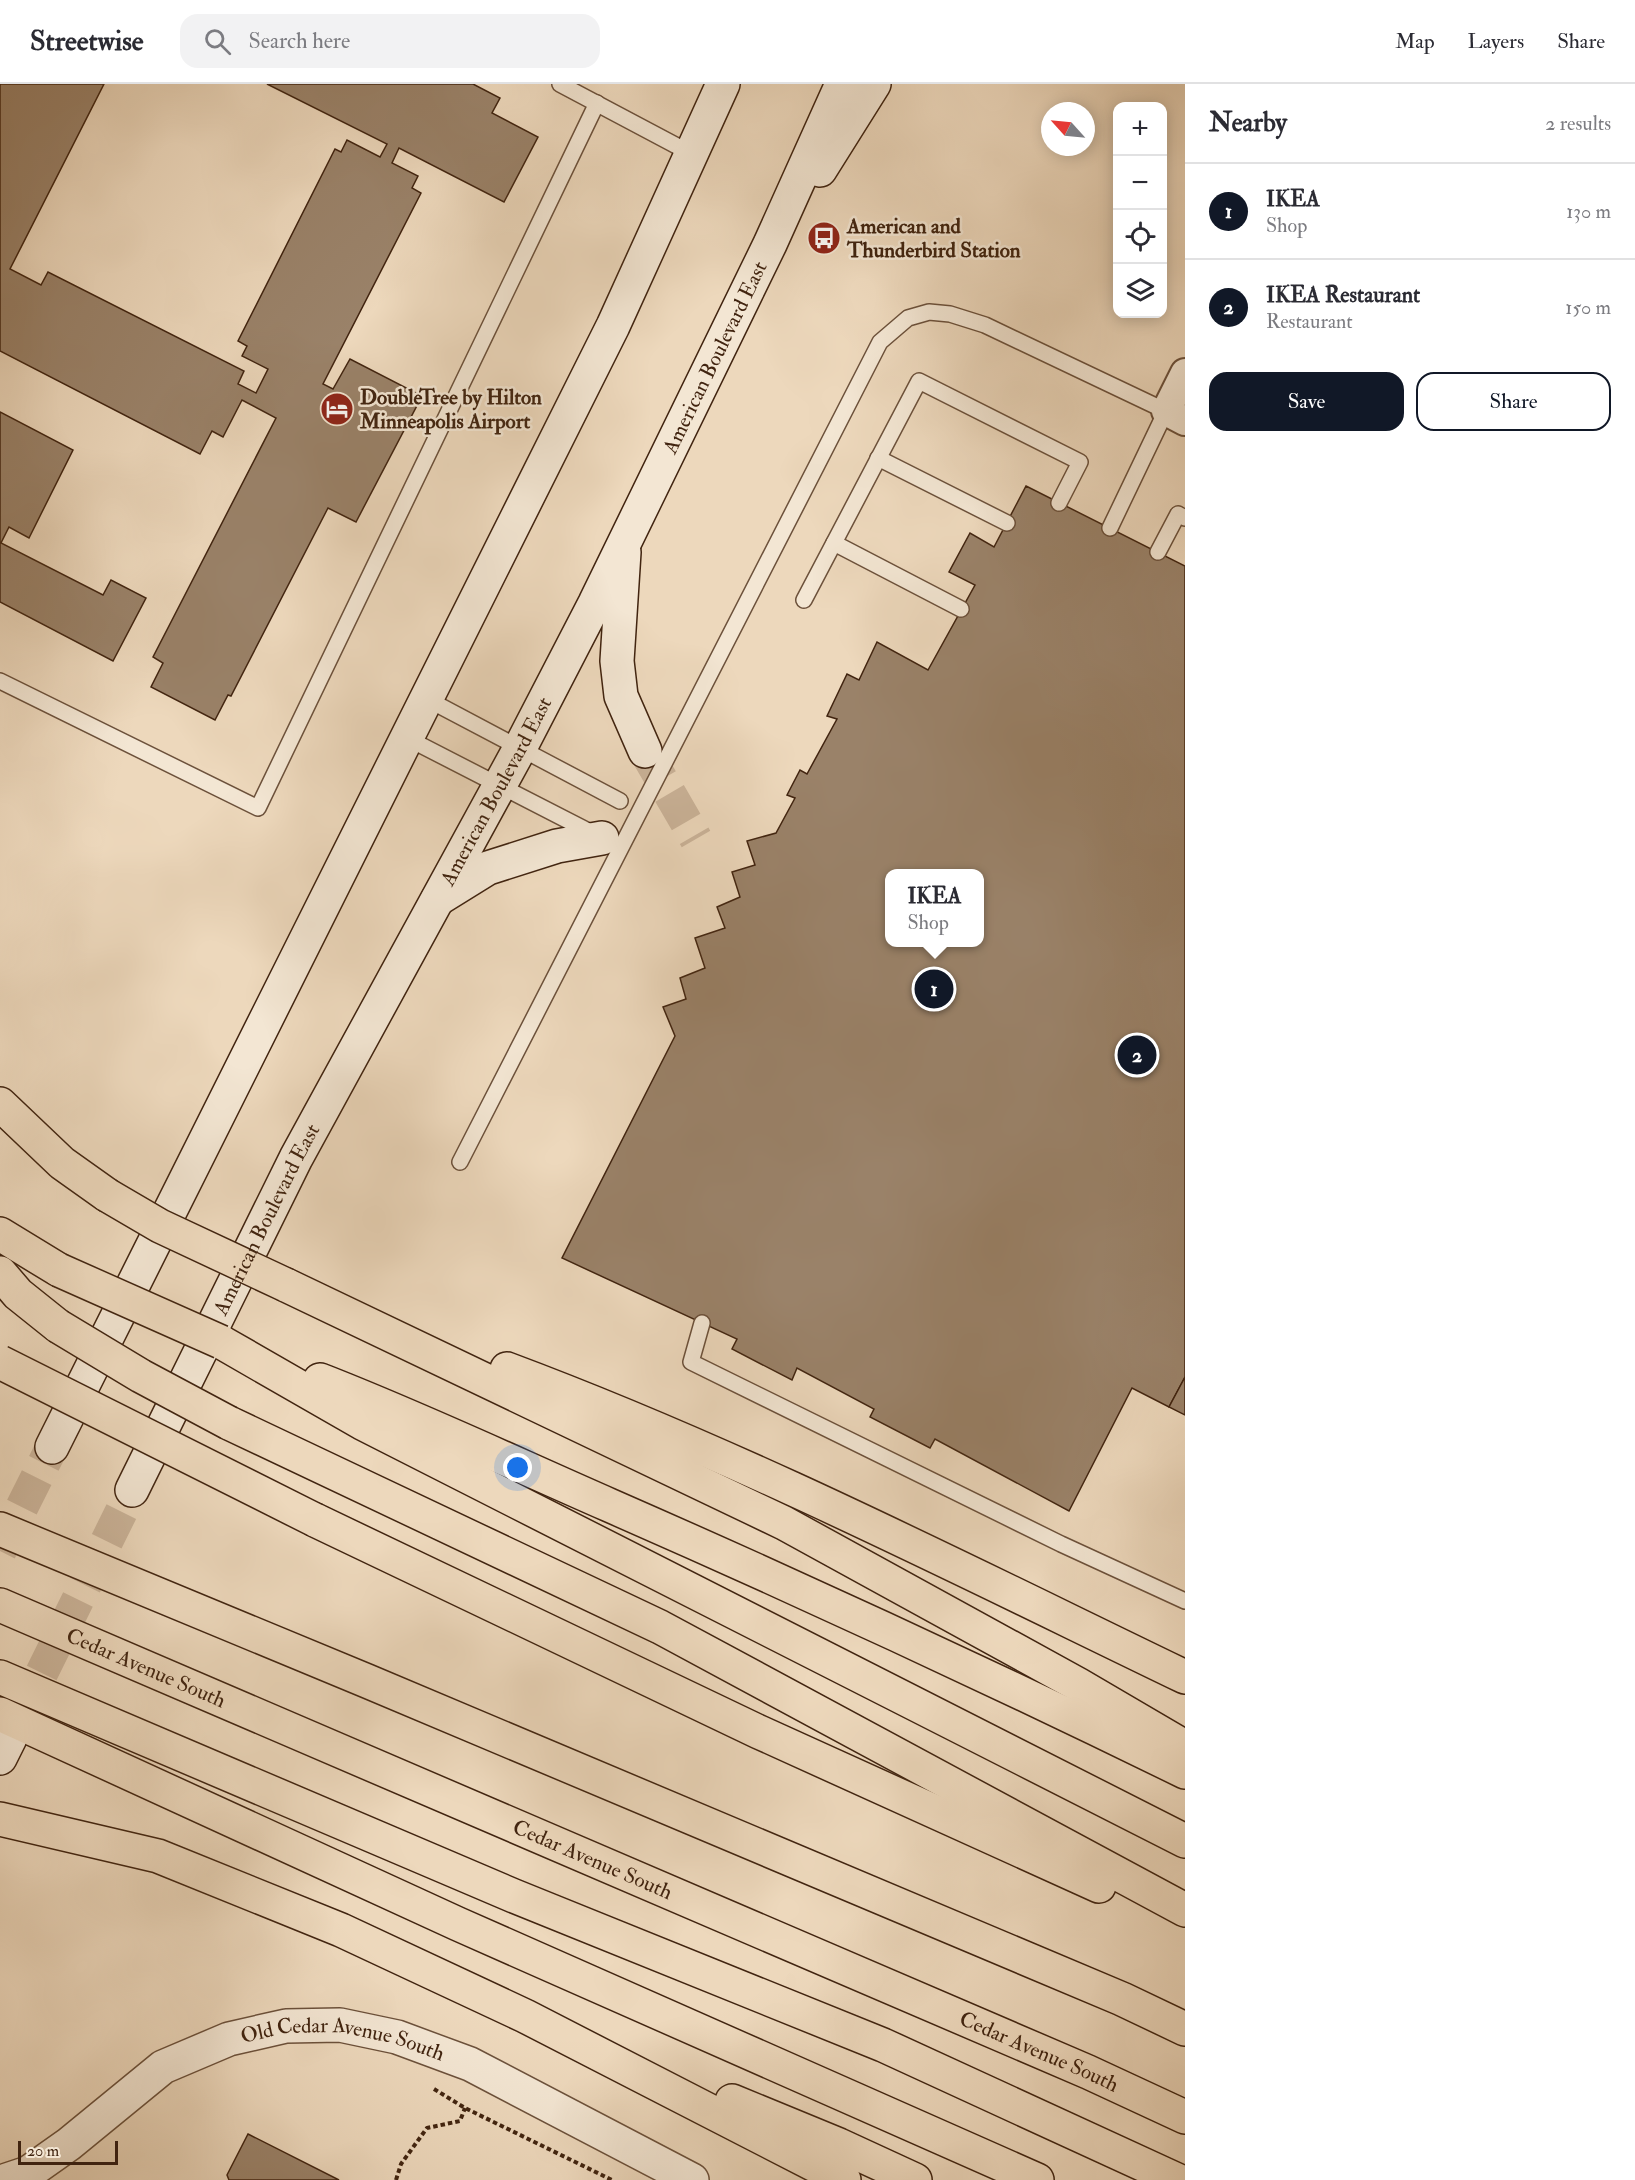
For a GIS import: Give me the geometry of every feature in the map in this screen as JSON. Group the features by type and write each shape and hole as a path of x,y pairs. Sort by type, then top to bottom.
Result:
{"highway":[{"path":"0,1104 62,1163 107,1195 160,1226 784,1523 1069,1679 1185,1747"},
{"path":"0,1234 59,1270"},
{"path":"0,1247 59,1270 221,1342 368,1412 1185,1842"},
{"path":"0,1273 18,1294 58,1326 141,1376 229,1423 660,1627 1185,1910"},
{"path":"299,1291 672,1434 803,1492 1185,1677"},
{"path":"0,1362 315,1520 759,1732 1185,1926"},
{"path":"368,1412 775,1579 1063,1712 1185,1772"},
{"path":"0,1529 367,1680 1122,1999 1185,2029"},
{"name":"Cedar Avenue South","path":"0,1605 1077,2067 1185,2117"},
{"path":"0,1677 514,1896 883,2045 1177,2180"},
{"path":"3,1737 458,1924 1037,2180"},
{"path":"10,1821 158,1856 341,1930 525,2016 844,2180"},
{"path":"525,2016 839,2145 915,2180"},
{"path":"883,2045 1145,2180"}],"main road":[{"path":"52,1447 613,326 723,84"},
{"name":"American Boulevard East","path":"132,1490 296,1158 519,750 625,541 770,243 842,84"},
{"path":"770,243 849,127 874,84"},
{"path":"625,541 617,661 621,696 645,752"},
{"path":"437,900 488,868 557,846 602,838"},
{"name":"Old Cedar Avenue South","path":"7,2180 28,2173 69,2144 164,2067 229,2039 286,2026 308,2025 340,2025 397,2037 470,2064 692,2180"}],"street":[{"path":"1175,416 1185,373"}],"lane":[{"path":"560,84 692,154"},
{"path":"0,681 258,807 597,104"},
{"path":"460,1162 880,342 908,318 928,312 950,314 985,325 1175,416 1110,528"},
{"path":"804,600 919,381 1080,462 1059,503"},
{"path":"878,458 1007,523"},
{"path":"1158,552 1178,514 1185,518"},
{"path":"834,543 962,609"},
{"path":"427,699 519,750 620,801"},
{"path":"407,738 602,838"},
{"path":"702,1323 691,1362 1061,1544 1185,1601"}],"path":[{"path":"430,2086 465,2108 612,2180"},
{"path":"396,2180 401,2164 427,2128 460,2121 465,2108"}],"building":[{"name":"DoubleTree by Hilton Minneapolis Airport","path":"0,84 104,84 10,269 41,285 48,272 244,371 238,384 256,393 268,369 242,356 247,346 238,341 335,149 341,152 347,140 380,157 387,144 267,84 473,84 500,98 492,113 538,137 504,202 399,148 392,163 418,176 412,188 421,193 323,384 333,389 350,359 422,396 356,522 328,508 231,696 228,695 215,720 151,687 163,663 153,657 276,418 242,400 223,437 212,431 200,454 0,351"},
{"path":"0,412 73,450 29,538 9,527 1,543 103,595 111,580 146,598 113,661 0,602"},
{"path":"1026,486 1185,566 1185,1377 1169,1407 1132,1388 1069,1511 935,1439 930,1448 870,1417 874,1409 797,1368 792,1380 732,1349 737,1339 562,1258 675,1036 663,1007 686,999 680,978 705,968 695,938 725,928 717,907 740,897 732,872 755,865 747,841 776,833 795,798 787,795 800,770 807,774 837,719 827,716 847,674 859,680 877,642 928,670 975,585 949,572 970,533 994,547"},
{"path":"1185,1377 1185,1415 1169,1407"},
{"path":"248,2134 339,2180 229,2180 227,2175"}],"tunnel":[{"path":"645,751 696,839"},
{"path":"0,1551 52,1447"},
{"path":"20,1717 132,1490"}],"place":[{"name":"American and Thunderbird Station","path":"824,238"},
{"name":"DoubleTree by Hilton Minneapolis Airport","path":"337,409"},
{"name":"IKEA","path":"934,989"},
{"name":"IKEA Restaurant","path":"1137,1055"}]}
